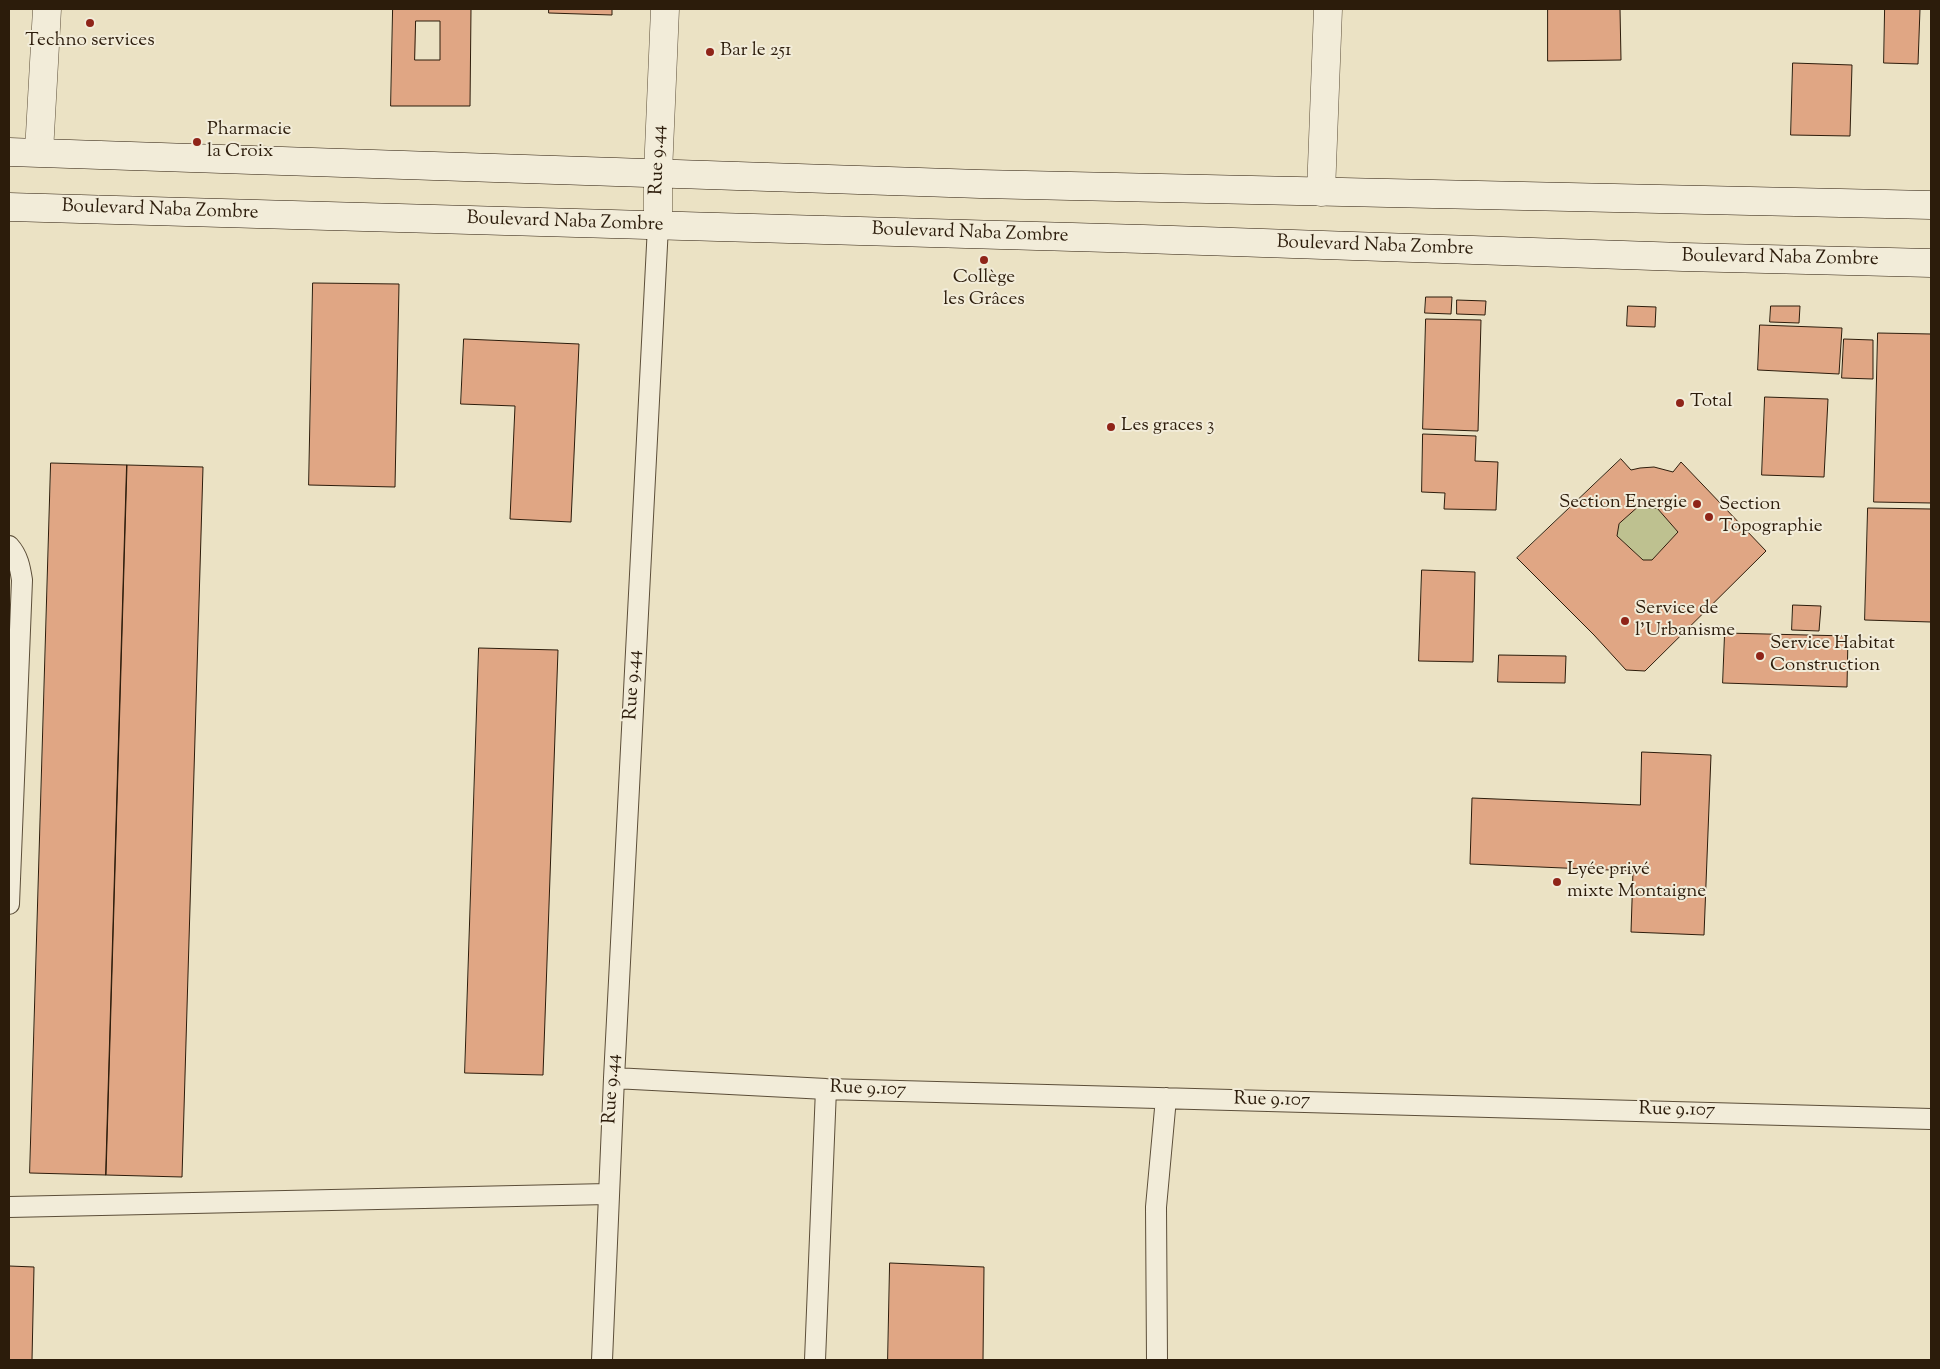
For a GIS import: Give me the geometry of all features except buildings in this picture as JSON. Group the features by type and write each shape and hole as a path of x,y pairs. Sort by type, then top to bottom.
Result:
{"main road":[{"path":"39,152 47,9"},
{"name":"Rue 9.44","path":"658,226 658,173 665,9"},
{"path":"1321,192 1328,9"},
{"path":"9,152 970,184 1931,205"},
{"name":"Boulevard Naba Zombre","path":"9,207 1931,263"}],"lane":[{"name":"Rue 9.44","path":"602,1360 608,1194 658,226"},
{"path":"9,546 14,551 20,565 22,580 9,904"},
{"name":"Rue 9.107","path":"614,1078 826,1089 1931,1119"},
{"path":"815,1360 826,1089"},
{"path":"1157,1360 1156,1207 1166,1098"},
{"path":"9,1207 608,1194"}],"green space":[{"path":"1637,508 1657,508 1678,532 1652,560 1643,560 1617,536 1619,524"}],"place":[{"name":"Techno services","path":"90,23"},
{"name":"Bar le 251","path":"710,52"},
{"name":"Pharmacie la Croix","path":"197,142"},
{"name":"Collège les Grâces","path":"984,260"},
{"name":"Total","path":"1680,403"},
{"name":"Les graces 3","path":"1111,427"},
{"name":"Section Energie","path":"1697,504"},
{"name":"Section Topographie","path":"1709,517"},
{"name":"Service de l'Urbanisme","path":"1625,621"},
{"name":"Service Habitat Construction","path":"1760,656"},
{"name":"Lyée privé mixte Montaigne","path":"1557,882"}]}
